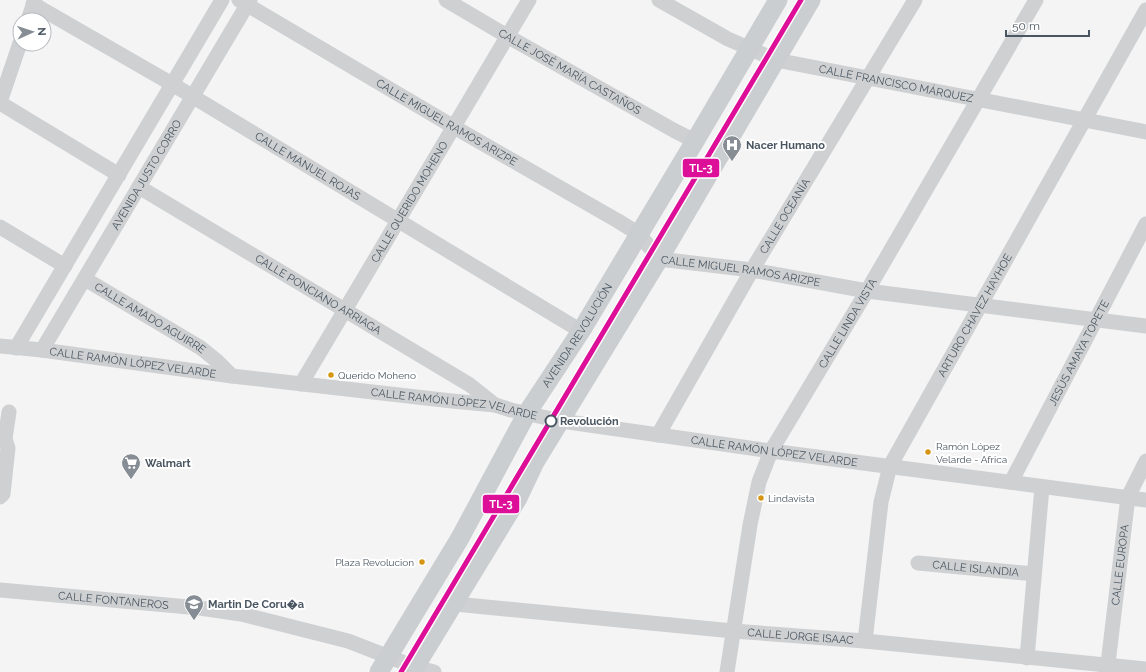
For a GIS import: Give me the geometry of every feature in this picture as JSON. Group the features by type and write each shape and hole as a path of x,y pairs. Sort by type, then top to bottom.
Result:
{"main road":[{"name":"AVENIDA REVOLUCIÓN","path":"379,672 460,538 527,413 581,331 778,0"},
{"path":"414,670 518,498 536,462 562,421 811,0"}],"street":[{"path":"16,348 222,0"},
{"name":"CALLE JOSÉ MARÍA CASTAÑOS","path":"446,0 695,141"},
{"name":"CALLE QUERIDO MOHENO","path":"301,384 529,0"},
{"name":"CALLE FRANCISCO MÁRQUEZ","path":"659,0 728,39 776,60 870,77 1146,132"},
{"name":"CALLE OCEANÍA","path":"658,435 752,270 870,77 915,0"},
{"name":"CALLE LINDA VISTA","path":"727,672 750,525 759,482 771,451 867,290 1036,0"},
{"path":"31,12 34,2"},
{"name":"CALLE MANUEL ROJAS","path":"34,2 193,96 581,331"},
{"name":"AVENIDA JUSTO CORRO","path":"42,350 193,96 246,2"},
{"name":"CALLE MIGUEL RAMOS ARIZPE","path":"246,2 454,127 639,234 659,258 752,270 867,290 1146,326"},
{"name":"ARTURO CHAVEZ HAYHOE","path":"866,641 881,502 890,466 1146,10"},
{"path":"17,52 0,103 118,175"},
{"name":"CALLE PONCIANO ARRIAGA","path":"139,187 470,385 495,405"},
{"name":"JESÚS AMAYA TOPETE","path":"1011,482 1146,224"},
{"path":"0,227 65,266"},
{"name":"CALLE AMADO AGUIRRE","path":"85,279 201,348 232,376"},
{"name":"CALLE RAMÓN LÓPEZ VELARDE","path":"0,346 42,350 232,376 495,405 562,421 771,451 1146,500"},
{"path":"0,497 3,494 8,448 2,438 8,412"},
{"name":"CALLE EUROPA","path":"1108,669 1128,497 1146,462"},
{"path":"1026,658 1042,487"},
{"name":"CALLE ISLANDIA","path":"918,563 1034,574"},
{"name":"CALLE FONTANEROS","path":"0,590 200,608 241,614 348,641 388,656 414,670 434,672"},
{"name":"CALLE JORGE ISAAC","path":"455,604 734,631 866,641 1026,658 1108,669 1146,669"}],"transit line":[{"name":"TL-3","path":"401,672 801,0"}],"place":[{"name":"Nacer Humano","path":"732,162"},
{"name":"Querido Moheno","path":"331,375"},
{"name":"Revolución","path":"551,421"},
{"name":"Ramón López Velarde - Africa","path":"928,452"},
{"name":"Walmart","path":"131,480"},
{"name":"Lindavista","path":"761,498"},
{"name":"Plaza Revolucion","path":"422,562"},
{"name":"Martin De Coru�a","path":"194,621"}]}
